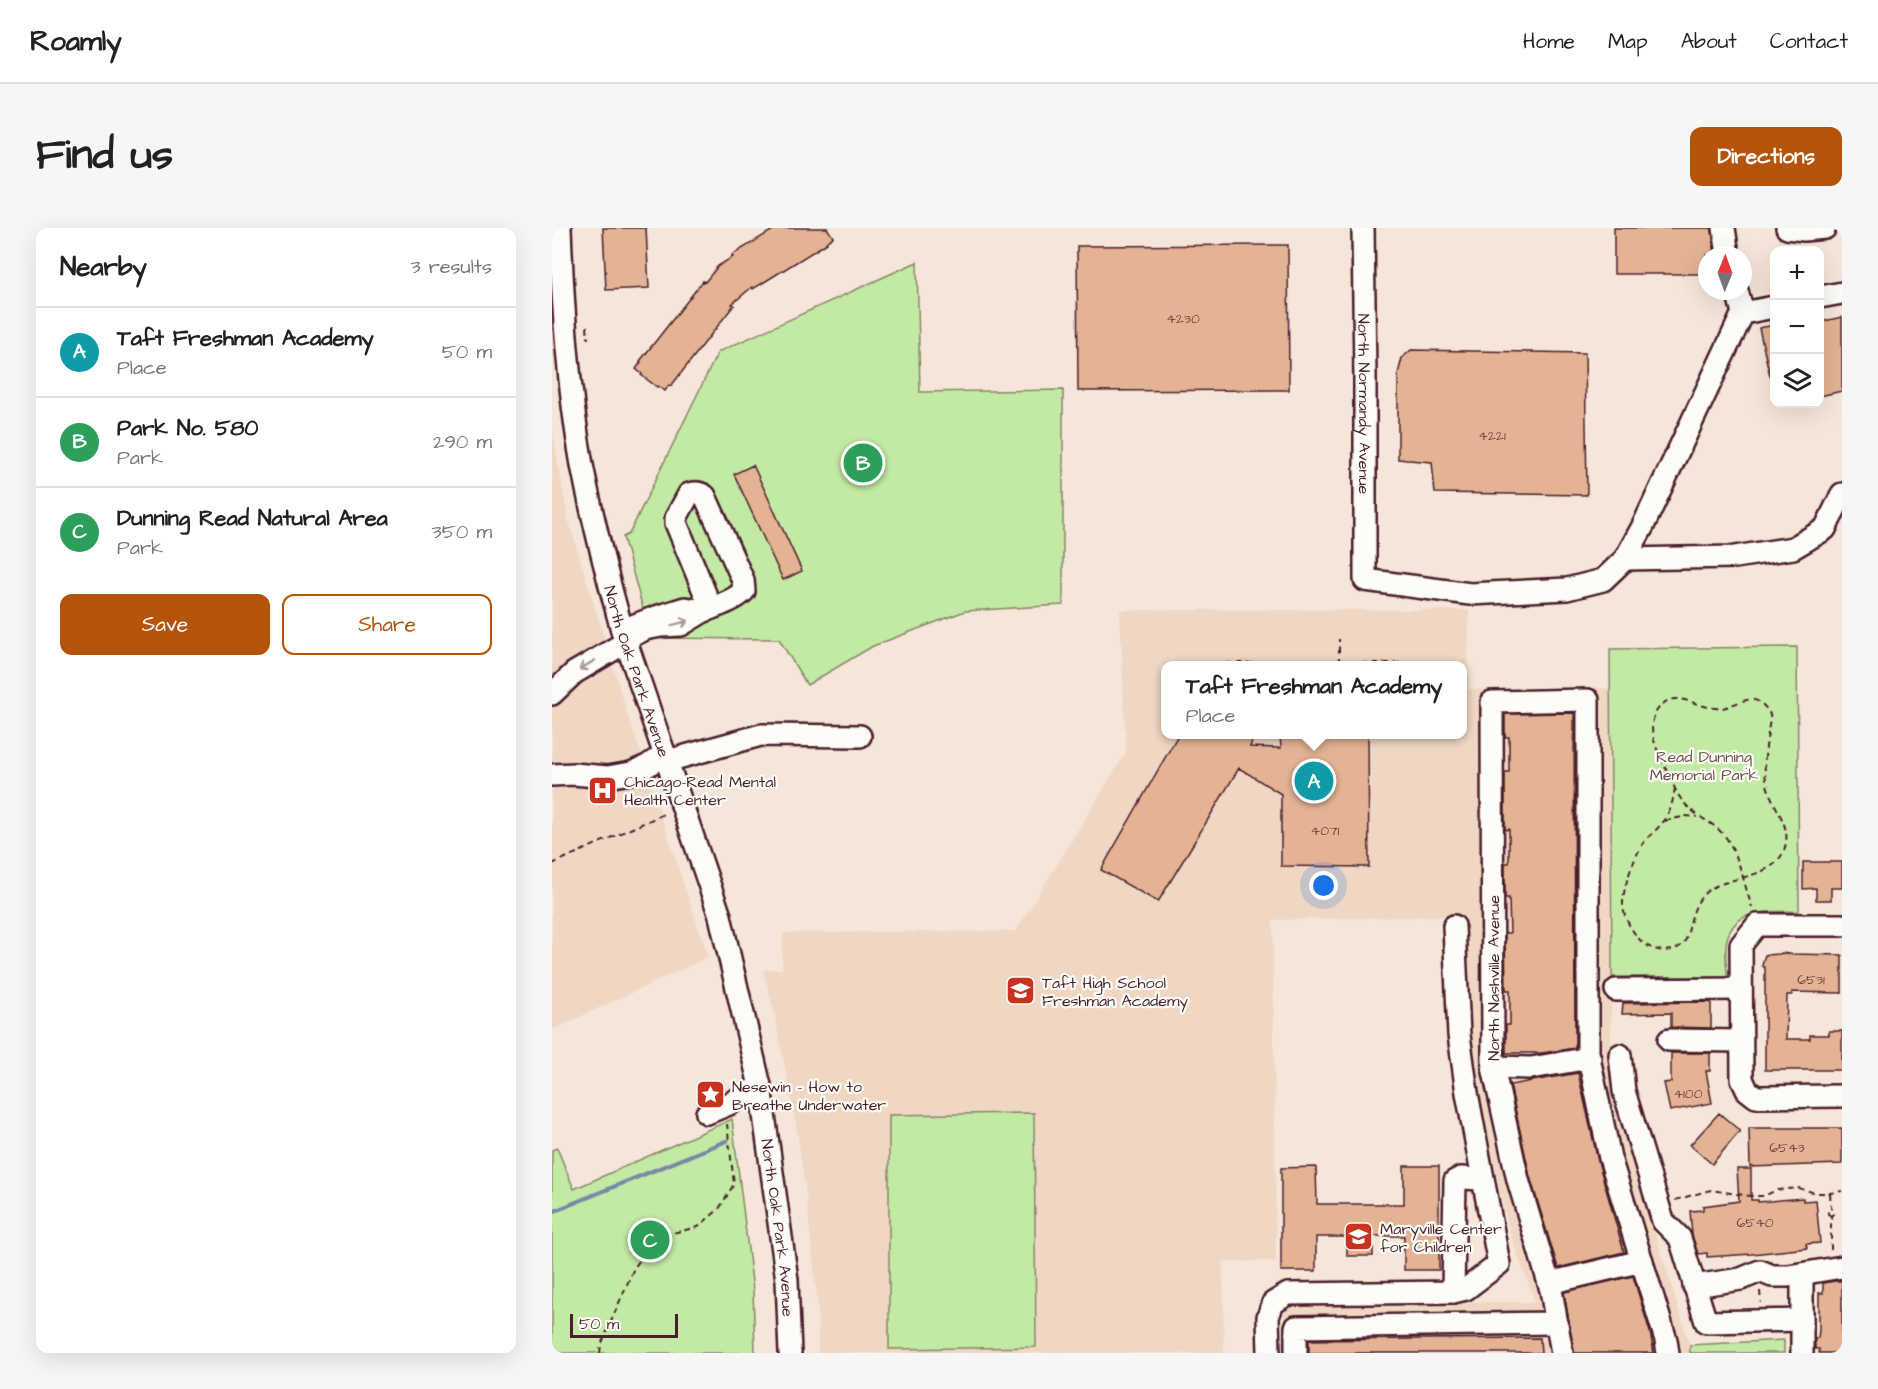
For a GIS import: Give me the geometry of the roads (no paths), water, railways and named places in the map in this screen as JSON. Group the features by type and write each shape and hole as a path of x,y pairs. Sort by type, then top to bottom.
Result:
{"street":[{"name":"North Oak Park Avenue","path":"560,228 571,385 582,465 609,585 624,637 720,916 760,1086 787,1280 790,1353"},
{"name":"North Normandy Avenue","path":"1363,228 1365,580 1470,594 1567,589 1603,580 1625,559"},
{"path":"1724,228 1727,246"},
{"path":"1787,228 1804,230 1825,228"},
{"path":"1824,296 1842,293"},
{"path":"1739,300 1743,313 1643,526 1625,559 1735,557 1794,548 1825,529 1842,494"},
{"path":"1743,313 1770,308"},
{"path":"552,694 574,672 624,637 645,629 681,625 707,609 739,597 744,591 744,586 705,496 694,492 688,494 676,518 676,523 707,609"},
{"name":"North Nashville Avenue","path":"1562,1353 1549,1283 1518,1180 1493,1067 1492,702 1588,700 1588,1053 1590,1058"},
{"path":"552,775 607,777 630,773 666,758 761,735 860,736"},
{"path":"1842,925 1757,925 1741,945 1742,1079 1747,1090 1756,1097 1842,1096"},
{"path":"1269,1353 1268,1317 1273,1303 1288,1294 1453,1292 1466,1288 1499,1264 1467,1093 1459,1035 1454,926"},
{"path":"1616,990 1741,989"},
{"path":"1669,1040 1742,1041"},
{"path":"1620,1055 1624,1091 1663,1221 1686,1236 1694,1286 1706,1322 1795,1321"},
{"path":"1493,1067 1531,1068 1590,1058 1610,1158 1668,1353"},
{"path":"715,1110 760,1086"},
{"path":"1453,1292 1455,1181 1461,1178 1483,1179"},
{"path":"1549,1283 1642,1261"},
{"path":"1694,1286 1741,1279 1760,1271 1772,1276 1795,1276 1837,1268"},
{"path":"1795,1276 1795,1321 1802,1353"},
{"path":"1787,1353 1795,1321"},
{"path":"1296,1353 1296,1327 1557,1323"}],"waterway":[{"path":"552,1212 726,1141"}],"place":[{"name":"Park No. 580","path":"863,463"},
{"name":"Taft Freshman Academy","path":"1314,781"},
{"name":"Chicago-Read Mental Health Center","path":"603,790"},
{"name":"Taft High School Freshman Academy","path":"1021,991"},
{"name":"Nesewin - How to Breathe Underwater","path":"711,1095"},
{"name":"Maryville Center for Children","path":"1359,1237"},
{"name":"Dunning Read Natural Area","path":"650,1240"}],"park label":[{"name":"Read Dunning Memorial Park","path":"1704,765"}]}
